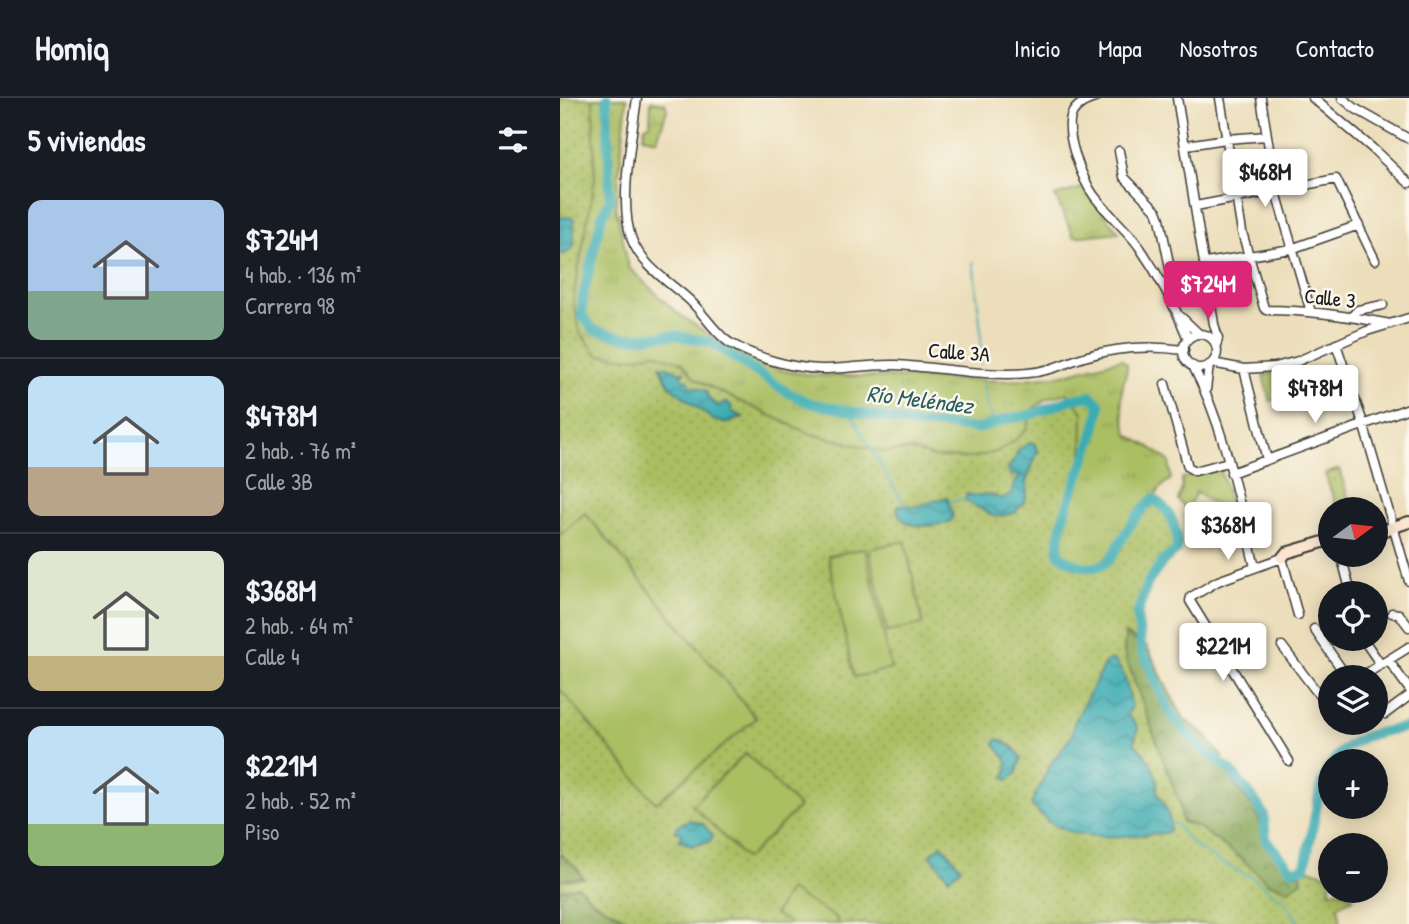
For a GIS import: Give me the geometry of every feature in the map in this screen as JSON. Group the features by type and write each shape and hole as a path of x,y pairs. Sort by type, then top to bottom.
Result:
{"street":[{"name":"Calle 3A","path":"637,98 626,205 632,239 651,268 695,304 723,338 732,344 772,361 821,369 893,365 1027,373 1055,369 1084,357 1128,347 1150,346 1184,350"},
{"path":"1095,98 1073,111 1069,129 1085,181 1095,197 1128,233 1166,288 1180,316 1188,339 1184,350 1186,359 1206,390 1255,567"},
{"path":"1177,98 1218,338 1206,390"},
{"path":"1220,98 1248,257"},
{"path":"1261,98 1276,192 1311,312"},
{"path":"1313,98 1409,183"},
{"path":"1342,98 1409,139"},
{"path":"1187,145 1267,136"},
{"path":"1119,151 1124,177 1157,211 1160,219 1171,272 1166,288"},
{"path":"1196,206 1336,179 1375,260"},
{"path":"1206,263 1291,249 1359,225"},
{"name":"Calle 3","path":"1248,257 1266,310 1352,316 1390,324"},
{"path":"1352,316 1358,310 1382,305"},
{"path":"1180,316 1203,335 1231,366"},
{"path":"1193,366 1201,368 1210,364 1244,369 1275,367 1298,361 1336,344 1409,318"},
{"path":"1188,339 1203,335 1214,324"},
{"path":"1336,344 1363,423 1409,581"},
{"path":"1244,369 1267,460"},
{"path":"1165,384 1188,467 1195,471 1228,462"},
{"path":"1231,473 1409,408"},
{"path":"1388,526 1409,515"},
{"path":"1388,524 1409,522"},
{"path":"1282,558 1286,553 1318,544"},
{"path":"1289,761 1190,601 1191,597 1218,581 1282,558 1288,559 1318,550"},
{"path":"1282,558 1298,615"},
{"path":"1392,613 1399,614 1409,627"},
{"path":"1314,629 1339,665"},
{"path":"1282,646 1318,688"},
{"path":"1382,665 1409,647"},
{"path":"1374,651 1409,689"},
{"path":"1388,711 1409,695"}],"green space":[{"path":"560,98 607,98 593,256 744,364 1030,415 1072,399 1091,396 1086,459 1065,507 1059,531 1092,568 1108,561 1133,520 1153,499 1169,514 1175,528 1177,550 1164,560 1148,582 1137,615 1142,650 1162,693 1215,760 1231,771 1253,798 1264,815 1266,840 1292,870 1305,867 1318,872 1318,903 1344,903 1338,906 1341,924 560,924"},
{"path":"593,98 627,98 616,207 629,268 676,312 720,342 750,359 784,371 812,375 1008,381 1063,375 1121,359 1127,364 1122,411 1128,435 1169,461 1171,479 1134,519 1106,562 1098,567 1087,568 1058,554 1059,531 1065,507 1082,469 1083,412 1067,393 1046,399 1034,408 1027,429 996,452 971,458 934,457 911,450 884,452 808,433 720,392 694,378 683,363 655,353 633,358 598,355 580,333 573,299 595,180"},
{"path":"651,101 665,103 667,110 657,140 643,137 645,126 650,124"},
{"path":"1082,188 1119,232 1074,237 1055,196"},
{"path":"1300,365 1308,391 1270,401 1263,376"},
{"path":"1220,469 1238,527 1228,513 1196,493 1186,509 1178,500 1182,478"},
{"path":"1339,469 1348,497 1333,497 1325,474"},
{"path":"585,513 756,718 656,803 560,689 560,535"},
{"path":"905,541 923,624 887,632 869,549"},
{"path":"865,548 891,669 854,677 828,556"},
{"path":"1125,634 1147,646 1185,720 1203,732 1223,758 1238,790 1257,811 1268,847 1293,874 1301,874 1302,881 1289,890 1268,883 1242,859 1198,827 1182,822 1180,805 1124,653"},
{"path":"746,753 799,807 746,859 692,805"},
{"path":"560,854 576,867 583,878 560,880"},
{"path":"578,886 593,901 636,924 560,924 560,890"},
{"path":"789,890 838,919 835,924 791,924 775,914"}],"water":[{"path":"560,218 574,219 574,246 567,253 560,254"},
{"path":"660,366 681,373 685,371 683,380 689,380 689,386 706,391 709,399 717,405 727,402 731,405 732,412 743,417 729,423 713,420 670,386"},
{"path":"1034,443 1038,451 1026,482 1025,501 1015,513 995,517 966,501 966,494 987,494 1001,499 1011,495 1013,485 1020,477 1011,476 1008,468 1018,450"},
{"path":"947,497 953,515 947,523 924,526 910,523 904,520 897,508 899,505 918,506"},
{"path":"1109,660 1114,660 1124,675 1132,706 1127,715 1138,730 1134,743 1154,771 1157,793 1170,821 1170,831 1166,833 1107,837 1077,834 1051,823 1031,804 1051,763 1072,736 1074,723"},
{"path":"999,739 1014,748 1021,758 1017,773 1008,780 1004,777 1008,768 1006,760 995,744"},
{"path":"689,820 703,824 713,836 710,842 691,846 679,840 682,835 679,831 675,832 676,827"},
{"path":"942,845 961,868 949,878 930,855"}],"waterway":[{"name":"Río Meléndez","path":"607,98 610,200 602,216 583,296 582,315 594,330 626,338 674,335 710,342 787,392 810,403 918,425 978,429 1007,419 1030,415 1072,399 1091,396 1100,405 1096,425 1064,515 1058,554 1083,566 1102,565 1111,558 1142,510 1153,499 1160,503 1175,528 1177,550 1164,560 1148,582 1137,615 1142,650 1171,715 1200,747 1231,771 1253,798 1264,815 1266,840 1292,870 1305,867 1318,800"},
{"path":"973,261 981,332 981,364"},
{"path":"982,381 987,407 995,422"},
{"path":"849,411 904,504"},
{"path":"949,502 965,499"},
{"name":"Río Meléndez","path":"1344,749 1367,736 1409,727"},
{"path":"1170,823 1176,825 1193,845 1255,879 1285,900 1299,924"}]}
